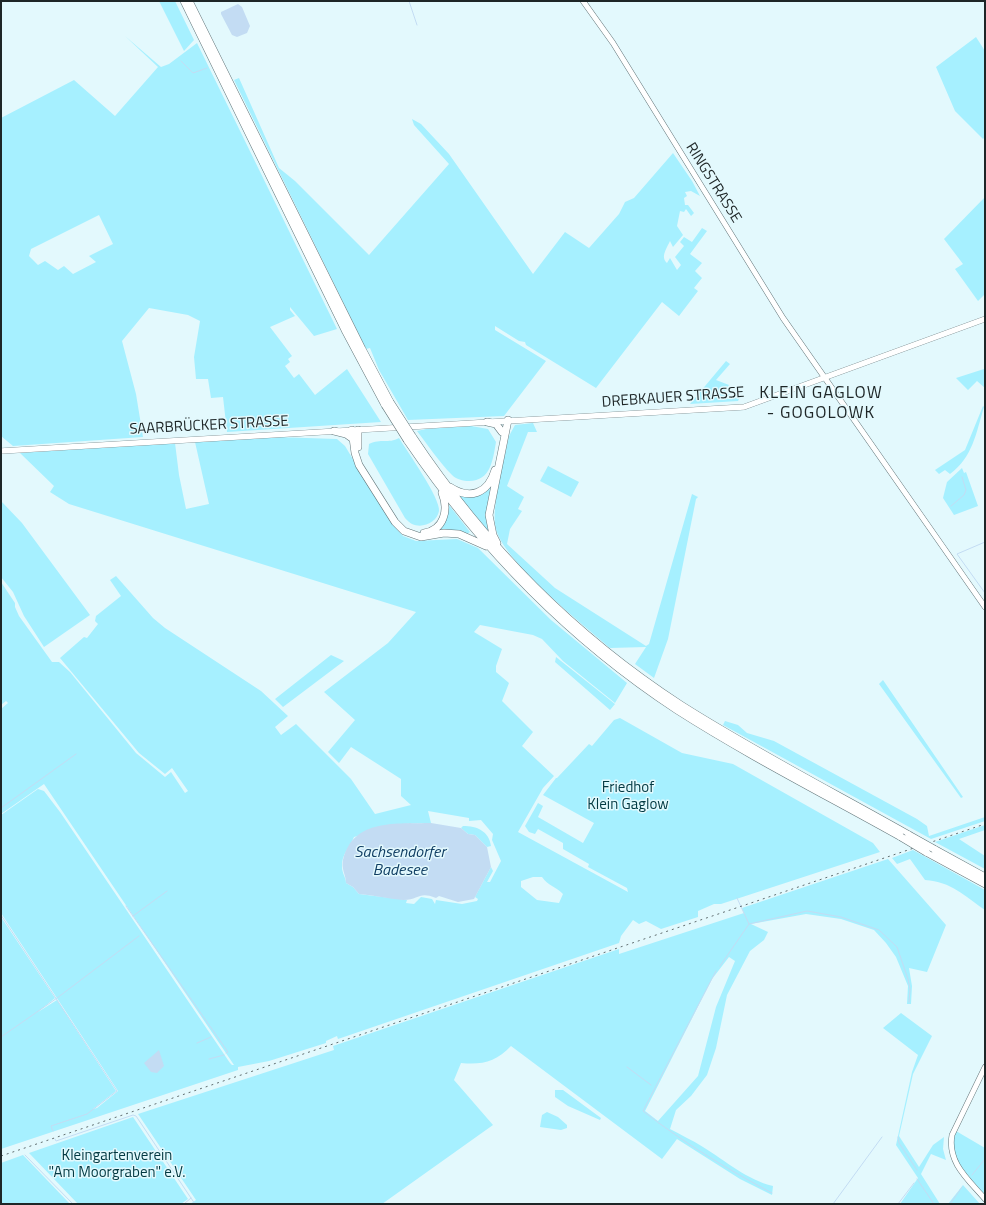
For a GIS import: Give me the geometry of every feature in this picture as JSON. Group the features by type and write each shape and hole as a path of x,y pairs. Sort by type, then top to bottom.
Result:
{"highway":[{"path":"184,1 345,330 437,482 491,550 568,626 630,677 677,710 748,752 985,884"},
{"path":"190,1 388,403"},
{"path":"445,484 458,493 471,494 477,493 487,486 494,472 502,432 506,421"},
{"path":"503,554 493,535 489,515 506,421"},
{"path":"487,422 496,424 502,432"},
{"path":"355,430 360,458 398,520 407,529 416,533 427,533 437,528 441,523 446,511 446,504 437,482"},
{"path":"355,430 353,439 359,465 395,522 404,532 421,537 444,533 459,534 474,540 491,550"},
{"path":"334,431 346,434 353,439"},
{"path":"409,438 503,554 545,598 618,660 680,704 752,748 985,877"}],"main road":[{"name":"RINGSTRASSE","path":"583,1 613,43 783,318 985,607"},
{"name":"DREBKAUER STRASSE","path":"398,426 744,407 765,401 825,377 984,320"},
{"name":"SAARBRÜCKER STRASSE","path":"1,451 21,448 355,430 398,426"},
{"name":"SAARBRÜCKER STRASSE","path":"1,447 21,448"},
{"path":"985,1067 952,1135 950,1144 956,1165 985,1199"}],"green space":[{"path":"159,1 175,1 194,40 184,51"},
{"path":"125,36 161,67 169,64 197,43 337,329 314,336 290,307 290,310 295,316 270,327 292,356 288,359 290,362 285,366 294,378 299,374 315,395 347,369 381,422 227,432 223,397 211,398 208,379 196,379 194,357 200,321 188,315 149,308 122,341 136,394 143,437 13,446 1,436 1,118 74,80 115,116 158,67","holes":["99,215 113,244 89,256 96,262 73,274 64,266 58,270 45,261 38,265 29,256 31,249"]},
{"path":"976,37 985,51 985,137 983,139 955,111 936,67"},
{"path":"239,78 279,168 295,181 369,255 449,164 414,125 412,119 421,124 449,154 533,274 565,232 589,248 619,214 625,202 634,198 673,153 692,181 700,196 691,191 685,192 687,196 684,198 685,205 688,205 694,213 691,216 686,209 684,212 680,211 677,226 683,235 673,247 670,241 664,258 667,263 670,258 677,270 681,265 675,257 684,246 680,242 684,237 692,242 702,228 707,231 690,254 702,263 695,271 702,278 694,288 698,291 679,316 662,302 596,388 526,345 525,342 519,341 495,326 495,330 546,361 504,416 408,420 379,370 370,348 366,349 234,80"},
{"path":"985,197 985,294 978,301 955,269 963,264 944,239"},
{"path":"726,361 730,364 716,380 729,385 724,392 739,399 738,401 690,404"},
{"path":"984,369 985,388 977,381 968,390 956,378"},
{"path":"983,406 984,407 973,444 964,460 950,474 945,470 939,474 935,470 965,450"},
{"path":"533,423 537,432 528,432 507,486 524,497 518,509 522,511 510,529 507,544 555,588 646,646 649,644 692,494 698,497 696,499 668,639 654,678 635,664 646,647 610,648 543,589 510,554 499,538 495,524 496,503 499,480 509,436 515,425"},
{"path":"471,426 488,429 496,442 490,468 482,477 476,480 467,481 458,479 452,475 417,431"},
{"name":"Friedhof Klein Gaglow","path":"275,437 337,439 345,446 392,524 403,536 416,541 457,539 478,548 551,620 627,683 615,703 563,661 542,639 533,635 480,625 474,632 502,649 496,666 496,672 509,683 502,701 533,732 522,746 554,776 543,788 518,832 628,892 627,888 588,867 589,864 563,849 563,843 538,829 535,834 529,832 525,826 538,803 543,806 538,817 583,843 594,823 543,795 556,778 589,744 592,746 614,720 620,718 682,753 733,764 873,843 880,852 721,904 714,904 698,911 698,917 661,929 646,921 639,924 633,920 621,936 619,943 338,1039 337,1036 326,1041 326,1043 269,1061 238,1067 238,1070 1,1149 1,917 55,998 38,1012 57,1000 116,1091 93,1109 97,1108 118,1091 1,913 1,815 38,789 44,791 60,812 230,1063 234,1065 44,784 1,814 1,709 8,703 6,701 1,705 1,582 15,603 19,616 52,662 59,662 70,672 136,753 165,777 171,772 185,793 188,791 172,768 165,774 139,753 60,658 84,637 87,638 98,624 95,621 96,616 121,596 110,580 116,576 153,618 165,628 261,691 288,716 275,727 281,735 296,724 351,779 375,814 411,805 401,796 401,779 351,747 339,763 328,752 355,720 324,692 388,643 416,612 69,504 50,492 54,486 20,453 175,443 179,475 186,509 209,504 195,442","holes":["428,811 469,818 469,821 481,820 493,834 492,840 501,861 490,882 487,882 493,871 491,867 475,897 478,899 477,901 462,904 436,900 435,904 432,899 421,897 414,904 406,903 407,900 359,894 353,887 346,883 342,863 344,855 354,837 402,824 431,823","533,877 542,877 563,894 559,903 537,900 521,887 521,881"]},
{"path":"399,438 435,496 439,511 438,515 429,524 421,526 412,524 405,518 368,454 369,444 377,441 391,441"},
{"path":"548,466 579,482 571,497 540,481"},
{"path":"962,468 964,473 966,472 978,506 954,515 943,498 947,482"},
{"path":"492,486 487,518 489,532 458,495 476,495"},
{"path":"1,501 22,523 90,615 44,647 24,616 13,592 1,577"},
{"path":"449,505 470,532 467,534 437,532 447,518"},
{"path":"331,655 344,661 283,707 275,699"},
{"path":"556,657 615,704 610,710 555,662"},
{"path":"883,680 963,797 961,798 879,684"},
{"path":"725,721 738,725 747,733 774,741 917,819 927,826 929,836 985,817 985,821 931,839 723,725"},
{"path":"985,825 985,830 959,839 985,856 985,869 935,842"},
{"path":"463,826 482,830 488,837 491,846 487,847 475,835 468,834 461,828"},
{"path":"913,850 985,890 985,910 950,886 943,883 925,880 910,859 897,864 892,858"},
{"path":"888,859 946,925 927,972 909,968 912,986 911,1004 907,1004 908,986 896,957 874,930 841,919 806,914 751,924 768,932 764,940 750,951 727,995 716,1048 707,1075 691,1096 676,1110 670,1129 699,1144 745,1175 773,1186 772,1195 740,1179 677,1139 662,1159 511,1046 500,1056 494,1059 482,1063 461,1063 454,1080 493,1125 382,1204 190,1204 196,1200 138,1114 334,1050 333,1046 619,949 619,954 744,913 742,908","holes":["729,957 735,961 716,1007 698,1076 658,1121 645,1111 712,979"]},
{"path":"901,1013 932,1036 913,1074 899,1136 919,1167 933,1145 944,1137 943,1149 946,1160 931,1154 921,1174 940,1204 900,1204 918,1178 896,1145 912,1072 918,1055 883,1028"},
{"path":"555,1090 563,1090 601,1118 600,1120 568,1106 555,1097"},
{"path":"547,1112 558,1117 567,1125 567,1128 561,1130 540,1127 542,1115"},
{"name":"Kleingartenverein \"Am Moorgraben\" e.V.","path":"133,1117 188,1199 181,1204 78,1204 29,1153"},
{"path":"956,1131 985,1148 985,1196 958,1163 952,1144"},
{"path":"23,1155 70,1204 1,1204 1,1163"},
{"path":"963,1185 980,1204 948,1204"}],"water":[{"path":"238,4 242,7 250,26 247,33 237,37 232,35 221,12"},
{"name":"Sachsendorfer Badesee","path":"404,823 431,823 461,828 468,834 475,835 487,847 491,867 474,899 458,902 439,896 436,898 426,895 409,900 403,900 359,894 353,887 346,883 343,860 348,846 356,837 366,830 378,826"},
{"path":"159,1050 164,1066 157,1073 151,1072 144,1063"}],"waterway":[{"path":"409,1 417,25"},
{"path":"181,61 193,73 207,68"},
{"path":"951,506 964,495 966,490 962,477"},
{"path":"985,542 957,554 985,593"},
{"path":"1,808 76,754"},
{"path":"133,916 167,891"},
{"path":"720,966 749,924 737,898"},
{"path":"126,906 228,1052 226,1053"},
{"path":"749,924 807,911 841,917 879,930 897,947 908,979 910,989 909,1002"},
{"path":"1,915 117,1091 87,1114 51,1126 53,1131"},
{"path":"1,1037 57,998 139,936"},
{"path":"716,971 643,1111 706,1155 772,1193"},
{"path":"197,1043 211,1037"},
{"path":"209,1059 224,1055"},
{"path":"627,1067 651,1085"},
{"path":"55,1139 56,1141 133,1115 136,1116 195,1204"},
{"path":"833,1204 882,1137"},
{"path":"898,1137 899,1143 917,1170"},
{"path":"25,1155 73,1204"},
{"path":"972,1175 985,1159"},
{"path":"917,1179 934,1204"},
{"path":"898,1204 914,1183"},
{"path":"950,1204 962,1187"},
{"path":"184,1204 191,1198"}],"railway":[{"path":"1,1156 985,824"}],"district":[{"name":"KLEIN GAGLOW - GOGOLOWK","path":"821,404"}]}
